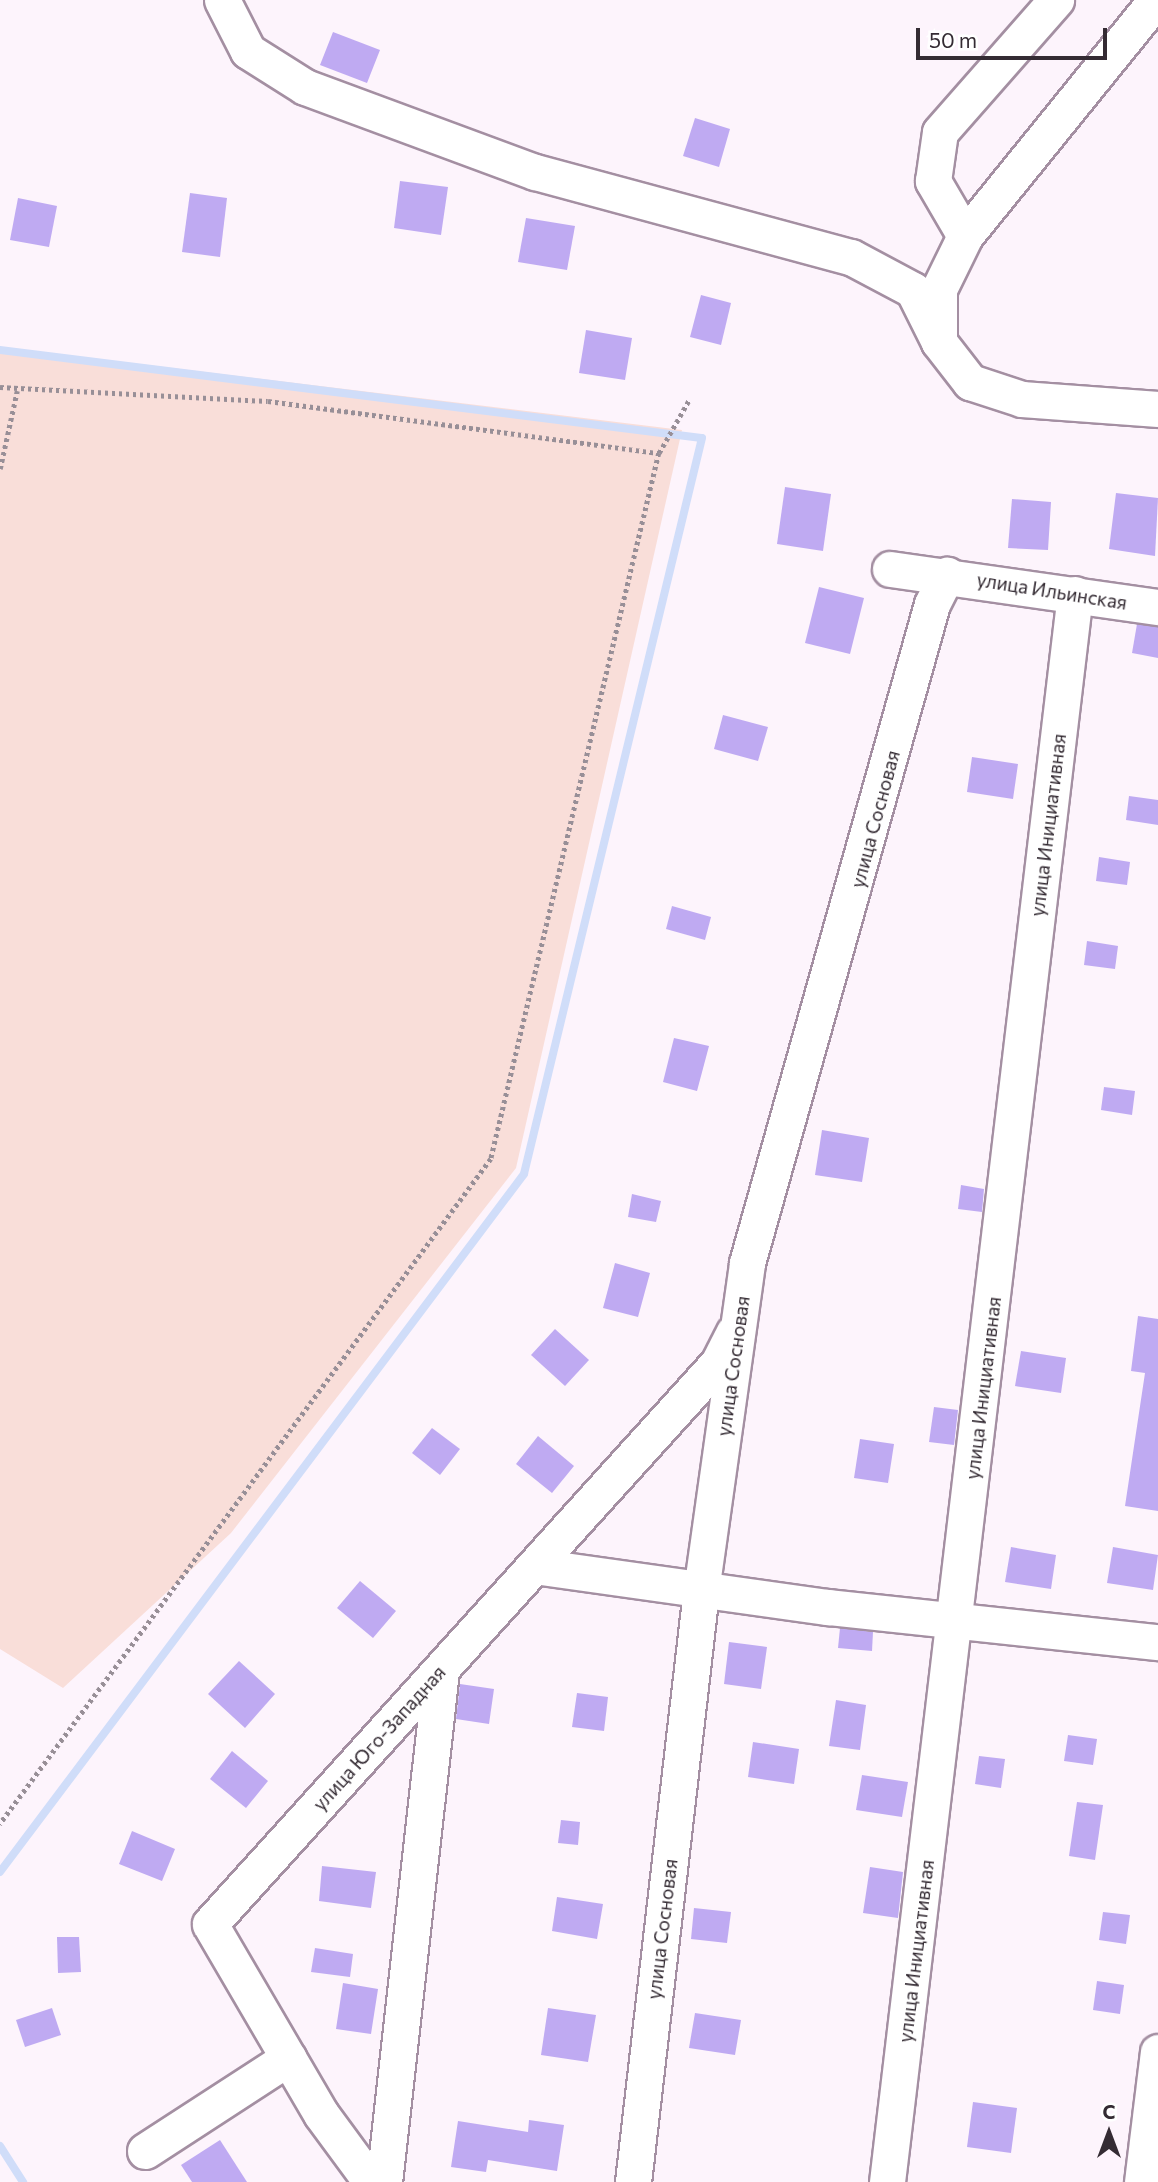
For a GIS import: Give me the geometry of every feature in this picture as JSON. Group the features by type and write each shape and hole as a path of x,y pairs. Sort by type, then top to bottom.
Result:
{"street":[{"path":"222,0 248,51 305,87 535,172 851,257 912,290 939,342 970,382 1022,399 1158,409"},
{"path":"965,236 933,181 940,132 1056,0"},
{"path":"939,342 939,289 965,236 1156,0"},
{"name":"улица Ильинская","path":"890,569 1158,607"},
{"name":"улица Сосновая","path":"633,2182 701,1591 747,1263 932,604 947,575"},
{"name":"улица Инициативная","path":"887,2182 956,1618 1075,594"},
{"name":"улица Юго-Западная","path":"371,2182 288,2058 209,1924 718,1363 741,1317"},
{"path":"535,1566 701,1591 1158,1642"},
{"path":"384,2182 441,1670"},
{"path":"1142,2182 1158,2052"},
{"path":"145,2151 288,2058"}],"path":[{"path":"0,387 17,391 268,401 659,453"},
{"path":"0,469 17,391"},
{"path":"0,1824 491,1159 659,453 689,400"}],"shaded area":[{"path":"0,347 682,430 516,1168 231,1533 63,1688 0,1649"}],"building":[{"path":"333,32 380,50 367,83 320,65"},
{"path":"695,118 730,129 719,167 683,156"},
{"path":"400,181 448,187 441,235 394,228"},
{"path":"190,193 227,198 220,257 182,252"},
{"path":"18,198 57,206 49,247 10,240"},
{"path":"526,218 575,226 567,270 518,262"},
{"path":"701,295 731,303 721,345 690,337"},
{"path":"586,330 632,338 625,380 579,373"},
{"path":"785,487 831,494 823,551 777,544"},
{"path":"1116,493 1158,498 1155,556 1109,549"},
{"path":"1012,499 1051,502 1048,550 1008,548"},
{"path":"819,587 864,598 850,654 805,643"},
{"path":"1137,624 1158,627 1158,658 1132,653"},
{"path":"723,715 768,727 758,761 714,749"},
{"path":"972,757 1018,764 1013,799 967,792"},
{"path":"1129,796 1158,800 1158,825 1126,820"},
{"path":"1099,857 1130,862 1127,885 1096,881"},
{"path":"672,906 711,917 705,940 666,929"},
{"path":"1087,941 1118,946 1115,969 1084,965"},
{"path":"674,1038 709,1046 697,1091 663,1082"},
{"path":"1104,1087 1135,1091 1132,1115 1101,1110"},
{"path":"822,1130 869,1138 862,1182 815,1175"},
{"path":"961,1185 984,1189 982,1212 958,1209"},
{"path":"632,1194 661,1201 656,1222 628,1217"},
{"path":"615,1263 650,1273 638,1317 603,1308"},
{"path":"1138,1316 1158,1319 1158,1511 1125,1506 1145,1373 1131,1371"},
{"path":"555,1329 589,1360 565,1386 531,1355"},
{"path":"1021,1351 1066,1358 1061,1393 1015,1386"},
{"path":"934,1407 958,1410 954,1445 929,1442"},
{"path":"432,1428 460,1449 440,1475 412,1453"},
{"path":"538,1436 574,1466 552,1493 516,1464"},
{"path":"860,1439 894,1444 888,1483 854,1478"},
{"path":"1011,1547 1056,1555 1051,1589 1005,1582"},
{"path":"1113,1547 1158,1555 1153,1590 1107,1583"},
{"path":"360,1581 396,1611 373,1638 337,1608"},
{"path":"840,1628 873,1632 872,1651 838,1648"},
{"path":"729,1642 767,1647 761,1689 724,1684"},
{"path":"239,1661 275,1694 245,1728 208,1694"},
{"path":"460,1684 494,1689 489,1724 456,1719"},
{"path":"577,1693 608,1697 604,1731 572,1727"},
{"path":"836,1700 866,1705 860,1750 829,1746"},
{"path":"1068,1735 1097,1739 1093,1765 1064,1761"},
{"path":"753,1742 799,1749 794,1784 748,1777"},
{"path":"232,1751 268,1781 246,1808 210,1779"},
{"path":"979,1756 1005,1759 1001,1788 975,1784"},
{"path":"862,1775 908,1782 902,1817 856,1810"},
{"path":"1077,1802 1103,1805 1095,1860 1069,1856"},
{"path":"561,1820 580,1822 578,1845 558,1843"},
{"path":"132,1831 175,1849 162,1881 119,1864"},
{"path":"322,1866 376,1872 371,1908 319,1901"},
{"path":"870,1867 903,1872 898,1918 863,1913"},
{"path":"557,1897 603,1904 597,1939 552,1931"},
{"path":"694,1908 731,1912 727,1943 691,1939"},
{"path":"1103,1912 1130,1915 1126,1944 1099,1940"},
{"path":"57,1937 79,1937 81,1972 58,1973"},
{"path":"315,1948 353,1954 350,1977 311,1972"},
{"path":"1097,1981 1124,1985 1120,2014 1093,2010"},
{"path":"343,1983 378,1989 371,2034 336,2029"},
{"path":"52,2008 61,2035 25,2047 16,2020"},
{"path":"548,2008 596,2015 588,2062 541,2055"},
{"path":"695,2013 741,2020 735,2055 689,2048"},
{"path":"973,2102 1017,2108 1011,2153 967,2147"},
{"path":"529,2120 564,2125 557,2171 488,2160 486,2172 451,2167 458,2121 528,2132"},
{"path":"220,2140 247,2182 192,2182 181,2165"}],"waterway":[{"path":"0,350 702,438 524,1174 0,1872"},
{"path":"0,2146 23,2182"}]}
